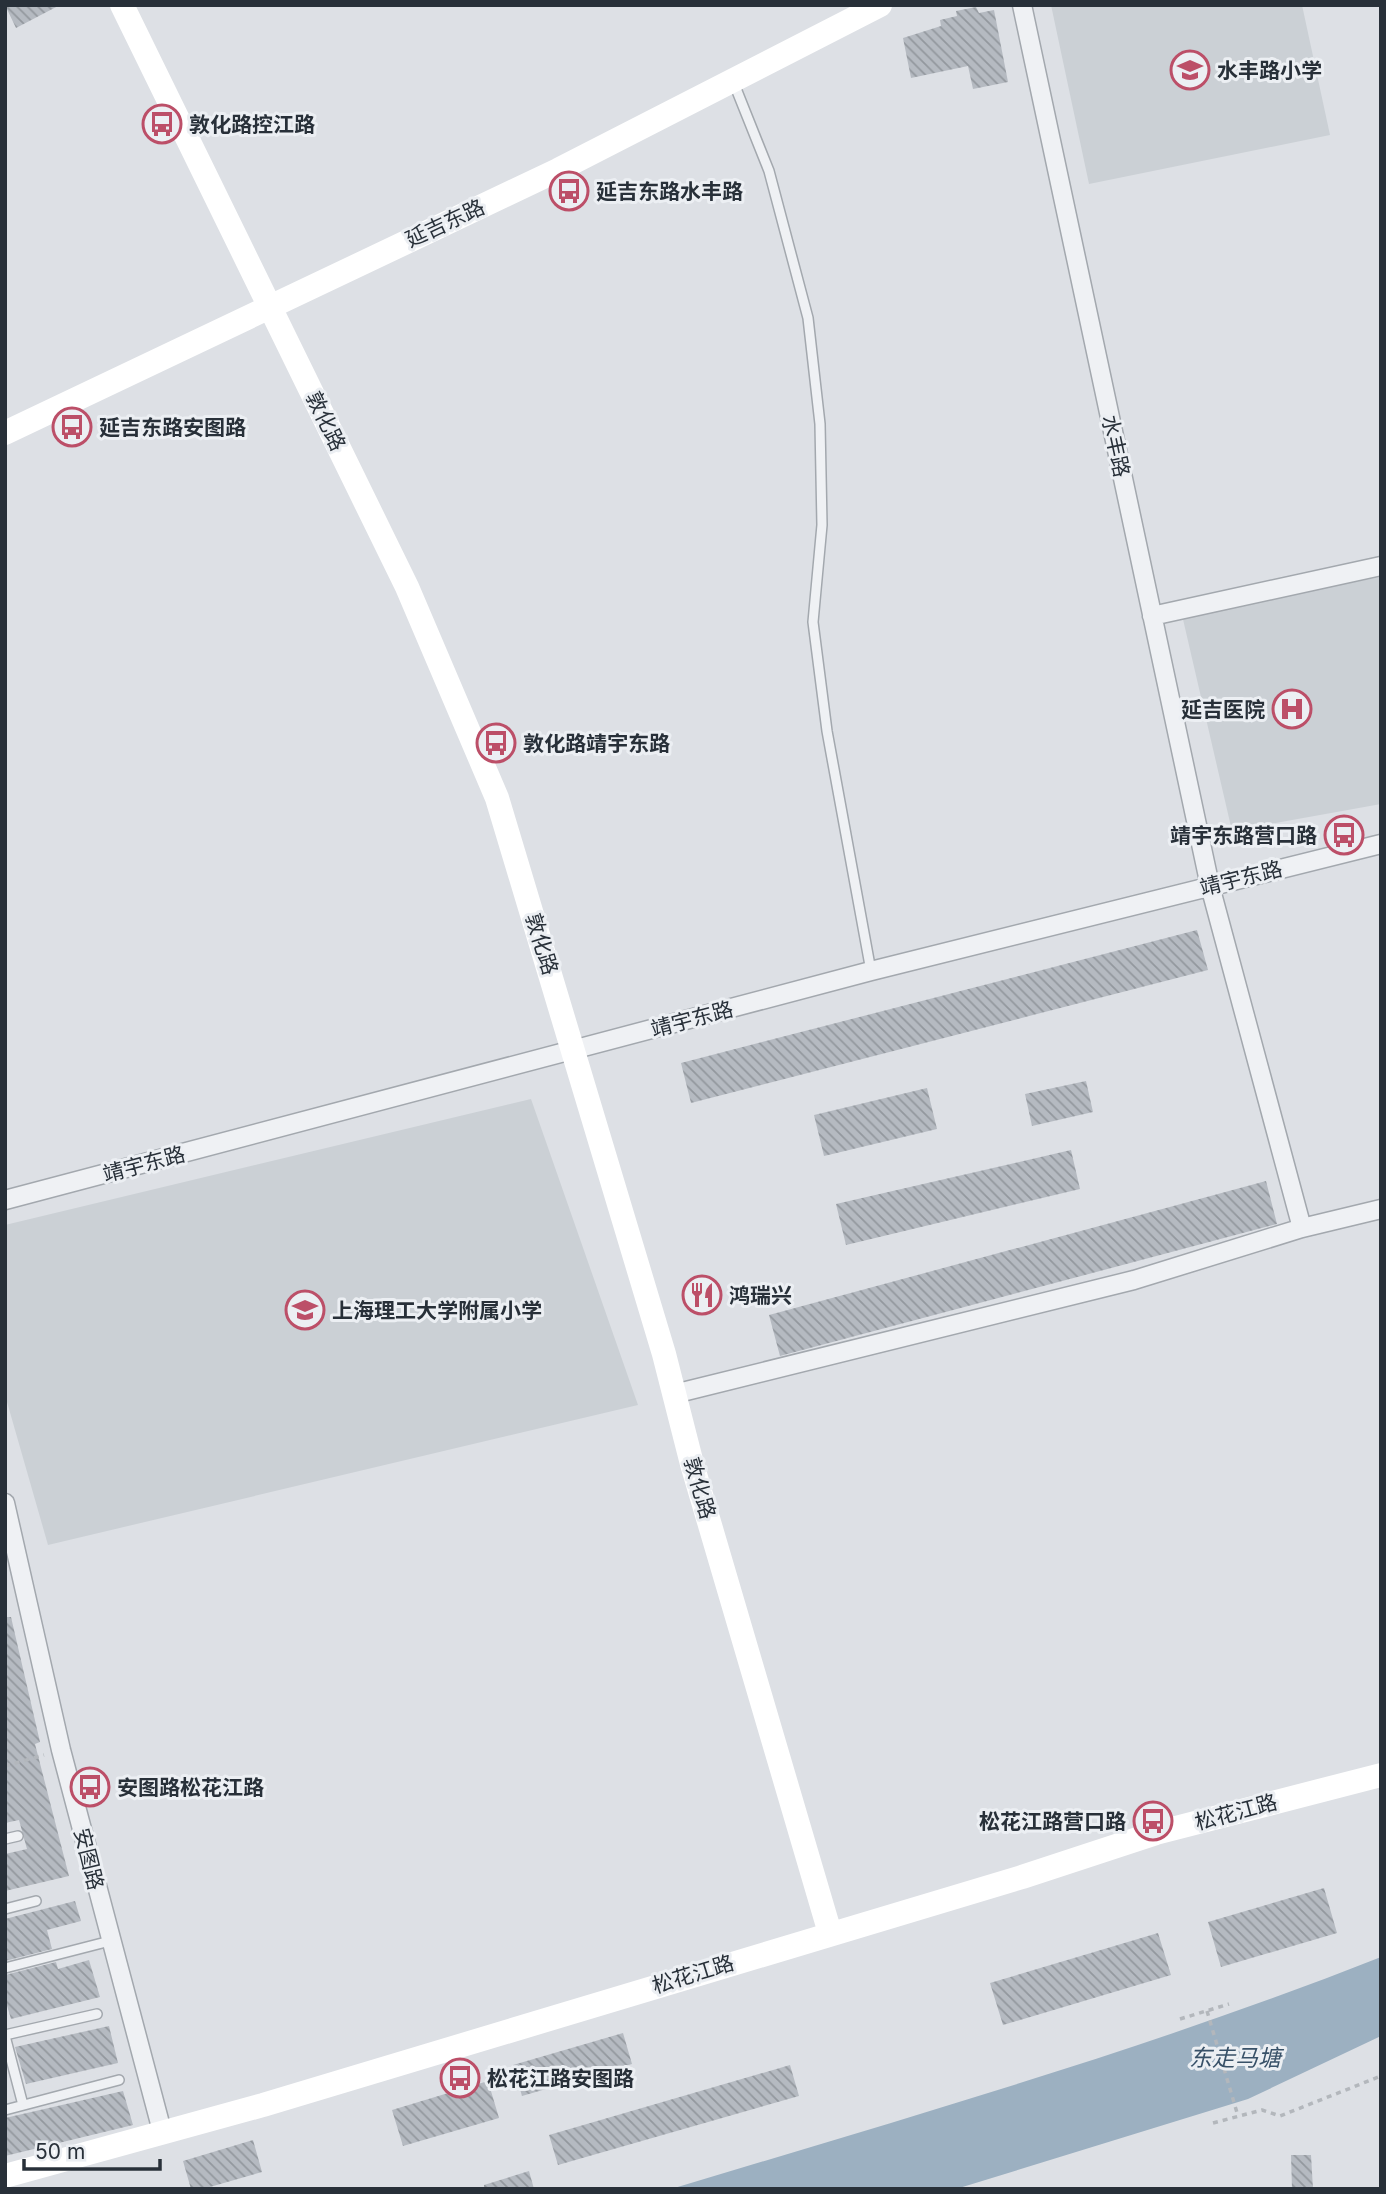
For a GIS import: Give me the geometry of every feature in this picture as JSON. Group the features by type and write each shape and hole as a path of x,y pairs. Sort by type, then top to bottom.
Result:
{"street":[{"name":"敦化路","path":"122,5 407,587 497,798 575,1051 830,1933"},
{"name":"延吉东路","path":"5,433 558,170 880,5"},
{"name":"水丰路","path":"1023,5 1210,886 1302,1227"},
{"path":"1152,616 1381,566"},
{"name":"靖宇东路","path":"5,1200 871,971 1381,845"},
{"path":"674,1394 1134,1280 1302,1227 1381,1209"},
{"name":"安图路","path":"5,1503 61,1749 162,2131"},
{"name":"松花江路","path":"5,2176 262,2105 1068,1863 1156,1833 1381,1775"}],"lane":[{"path":"733,81 769,171 808,318 820,424 822,525 813,622 827,731 871,971"},
{"path":"5,1839 18,1836"},
{"path":"5,1909 36,1901"},
{"path":"5,1968 110,1941"},
{"path":"23,2105 5,2035 97,2014"},
{"path":"5,2110 119,2080"}],"path":[{"path":"5,1766 61,1749"},
{"path":"1180,2019 1228,2004"},
{"path":"1208,2011 1238,2116"},
{"path":"1213,2123 1262,2109 1280,2116 1381,2077"}],"shaded area":[{"name":"水丰路小学","path":"1051,5 1302,5 1330,135 1089,184"},
{"name":"延吉医院","path":"1381,577 1381,804 1232,831 1182,615"},
{"name":"上海理工大学附属小学","path":"531,1099 638,1405 48,1545 5,1395 5,1225"}],"water":[{"name":"东走马塘","path":"1381,1957 1381,2036 1248,2099 956,2189 671,2189 1117,2052"}],"building":[{"path":"5,5 60,5 16,28"},
{"path":"976,7 979,13 994,10 1008,82 973,89 968,66 911,78 903,38 941,26 940,20 957,16 956,11"},
{"path":"1197,930 1208,970 691,1103 681,1063"},
{"path":"1086,1081 1093,1112 1032,1126 1025,1094"},
{"path":"927,1088 937,1129 824,1156 814,1115"},
{"path":"1071,1150 1080,1189 846,1245 836,1204"},
{"path":"1266,1181 1277,1224 780,1356 769,1315"},
{"path":"5,1617 11,1617 40,1742 35,1744 69,1876 5,1891 5,1854 27,1849 19,1820 5,1823"},
{"path":"1324,1888 1337,1933 1221,1967 1208,1922"},
{"path":"75,1901 81,1921 47,1930 52,1949 5,1961 5,1919"},
{"path":"1158,1933 1171,1975 1003,2025 990,1983"},
{"path":"89,1960 100,1997 11,2019 5,1999 5,1975 56,1962 58,1969"},
{"path":"109,2026 118,2063 26,2084 15,2047"},
{"path":"623,2033 632,2064 522,2096 513,2065"},
{"path":"790,2065 799,2096 558,2165 549,2135"},
{"path":"488,2081 499,2118 403,2146 392,2110"},
{"path":"123,2091 133,2125 5,2156 5,2118"},
{"path":"253,2140 262,2172 203,2189 191,2189 183,2161"},
{"path":"1291,2155 1311,2155 1313,2189 1292,2189"},
{"path":"529,2171 534,2189 484,2189 484,2185"}],"place":[{"name":"水丰路小学","path":"1190,70"},
{"name":"敦化路控江路","path":"162,124"},
{"name":"延吉东路水丰路","path":"569,191"},
{"name":"延吉东路安图路","path":"72,427"},
{"name":"延吉医院","path":"1292,709"},
{"name":"敦化路靖宇东路","path":"496,743"},
{"name":"靖宇东路营口路","path":"1344,835"},
{"name":"鸿瑞兴","path":"702,1295"},
{"name":"上海理工大学附属小学","path":"305,1310"},
{"name":"安图路松花江路","path":"90,1787"},
{"name":"松花江路营口路","path":"1153,1821"},
{"name":"松花江路安图路","path":"460,2078"}]}
